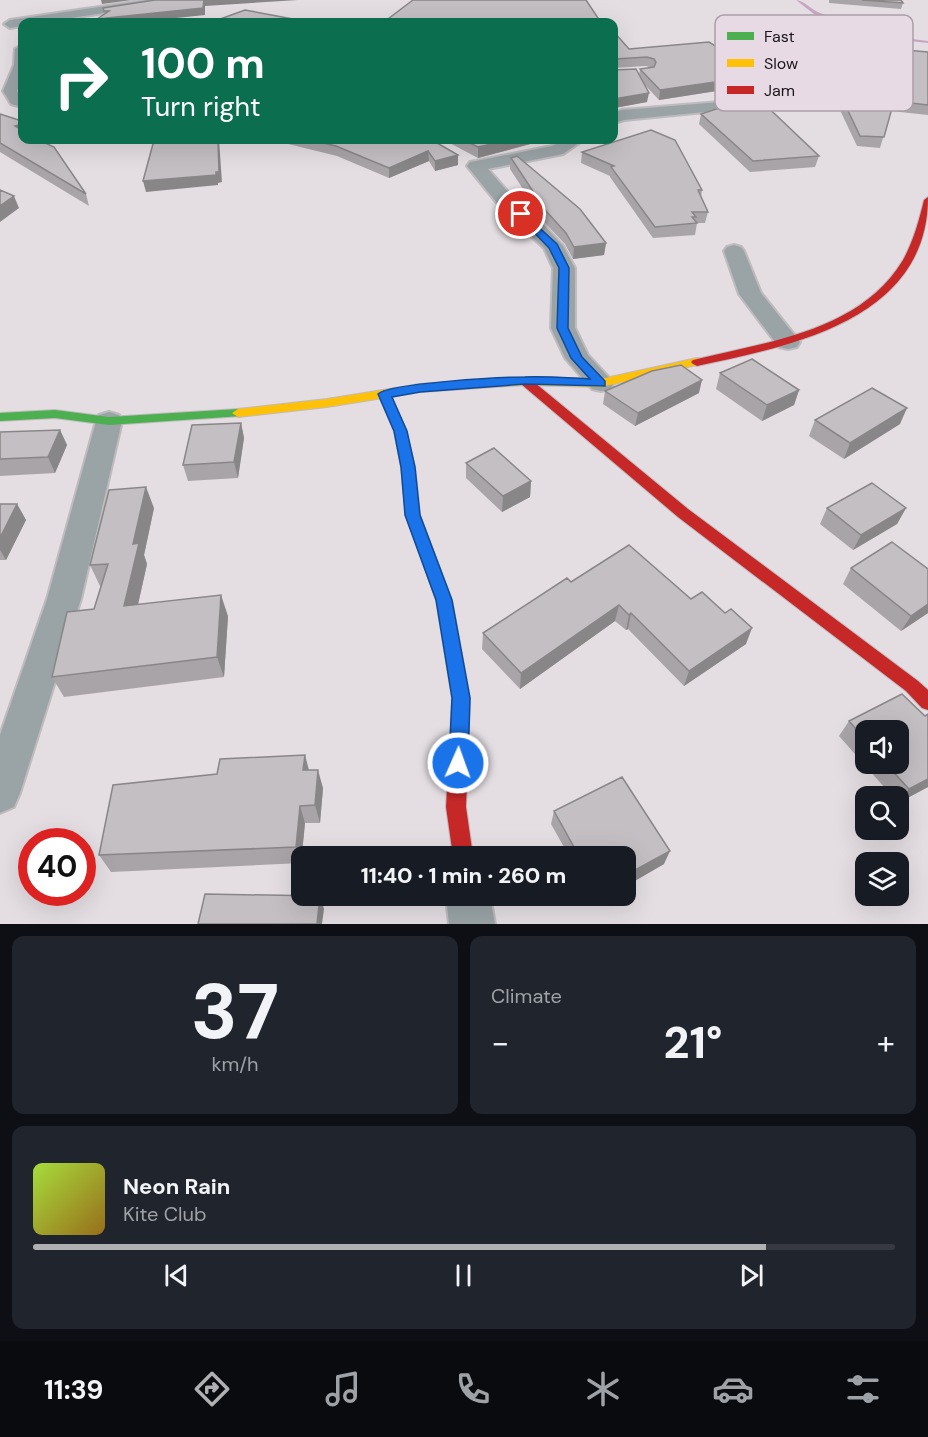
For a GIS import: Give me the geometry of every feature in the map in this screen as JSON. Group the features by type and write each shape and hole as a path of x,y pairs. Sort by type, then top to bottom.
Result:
{"street":[{"path":"18,36 7,18 170,0"},
{"path":"18,72 10,91 18,101"},
{"path":"618,116 715,108"},
{"path":"476,166 557,150 568,144"},
{"path":"457,156 476,166 508,204 553,246 564,268 563,328 577,358 601,383"},
{"path":"0,417 56,414 109,421 245,413 420,388 525,381 601,383 788,342 808,336 861,308 886,286 904,265 928,200"},
{"path":"735,251 750,294 788,342"},
{"path":"525,381 683,513 912,686 928,702"},
{"path":"384,394 400,431 408,467 413,515 444,600 461,698 456,807 462,846"},
{"path":"0,793 64,599 109,421"},
{"path":"469,906 472,924"}],"building":[{"path":"155,0 204,0 203,8 98,18 109,11 104,11 103,8"},
{"path":"413,0 586,0 598,18 389,18"},
{"path":"862,0 901,0 903,3"},
{"path":"245,10 288,18 223,18"},
{"path":"618,37 629,49 709,42 715,46 715,82 660,90 640,69 654,67 656,62 654,59 647,57 618,59"},
{"path":"913,51 928,52 928,105 913,103"},
{"path":"636,69 649,93 618,98 618,70"},
{"path":"715,109 772,111 819,156 753,161 701,114"},
{"path":"848,111 891,111 884,137 860,136"},
{"path":"0,114 18,120 18,125 15,126 18,128 18,144 48,144 54,147 86,194 0,143"},
{"path":"651,130 675,140 702,190 698,190 708,212 692,212 696,217 692,217 697,223 655,227 611,167 614,166 582,152 607,144 618,144 618,141"},
{"path":"153,144 218,144 219,172 216,172 216,175 143,181"},
{"path":"328,144 439,144 458,155 435,161 428,151 389,168"},
{"path":"472,144 492,144 478,147"},
{"path":"517,156 580,209 606,243 574,247 566,233 546,211 511,158"},
{"path":"0,190 14,196 0,206"},
{"path":"752,359 799,390 767,405 720,373"},
{"path":"681,365 702,380 638,413 605,391 652,371"},
{"path":"872,388 907,408 850,443 815,420"},
{"path":"241,423 234,462 183,465 192,425"},
{"path":"60,430 48,457 0,459 0,432"},
{"path":"494,448 531,481 503,496 466,463"},
{"path":"872,483 906,508 861,535 827,508"},
{"path":"146,487 133,544 139,543 124,606 221,595 217,657 52,677 67,612 94,609 108,564 90,565 109,490"},
{"path":"0,504 17,504 0,538"},
{"path":"892,542 928,569 928,604 911,616 851,568"},
{"path":"629,545 691,599 702,592 725,613 731,609 752,628 689,671 631,613 629,615 619,605 521,673 483,633 567,578 571,582"},
{"path":"902,694 925,716 928,714 928,779 909,789 909,786 906,786 895,774 909,774 909,720 855,720 855,728 849,721"},
{"path":"305,755 303,770 318,770 315,805 300,806 296,846 99,855 113,785 217,774 220,759"},
{"path":"622,777 670,851 636,870 636,846 573,846 554,811"},
{"path":"205,894 291,895 291,906 319,906 317,924 198,924"}],"waterway":[{"path":"798,0 815,13 822,15"},
{"path":"913,40 928,42"}],"traffic: fast":[{"path":"0,417 55,414 109,421 238,413"}],"traffic: slow":[{"path":"238,413 327,403 420,388 525,381 601,383 697,362"}],"traffic: jam":[{"path":"697,362 754,350 812,333 864,307 886,288 905,265 916,242 928,200"},
{"path":"525,381 683,513 912,686 928,702"},
{"path":"384,394 400,431 408,467 413,515 444,600 461,698 456,807 462,846"}],"route":[{"path":"458,763 461,698 444,600 413,515 408,467 400,431 384,394 420,388 525,381 601,383 577,358 563,328 564,268 553,246 521,214"}]}
